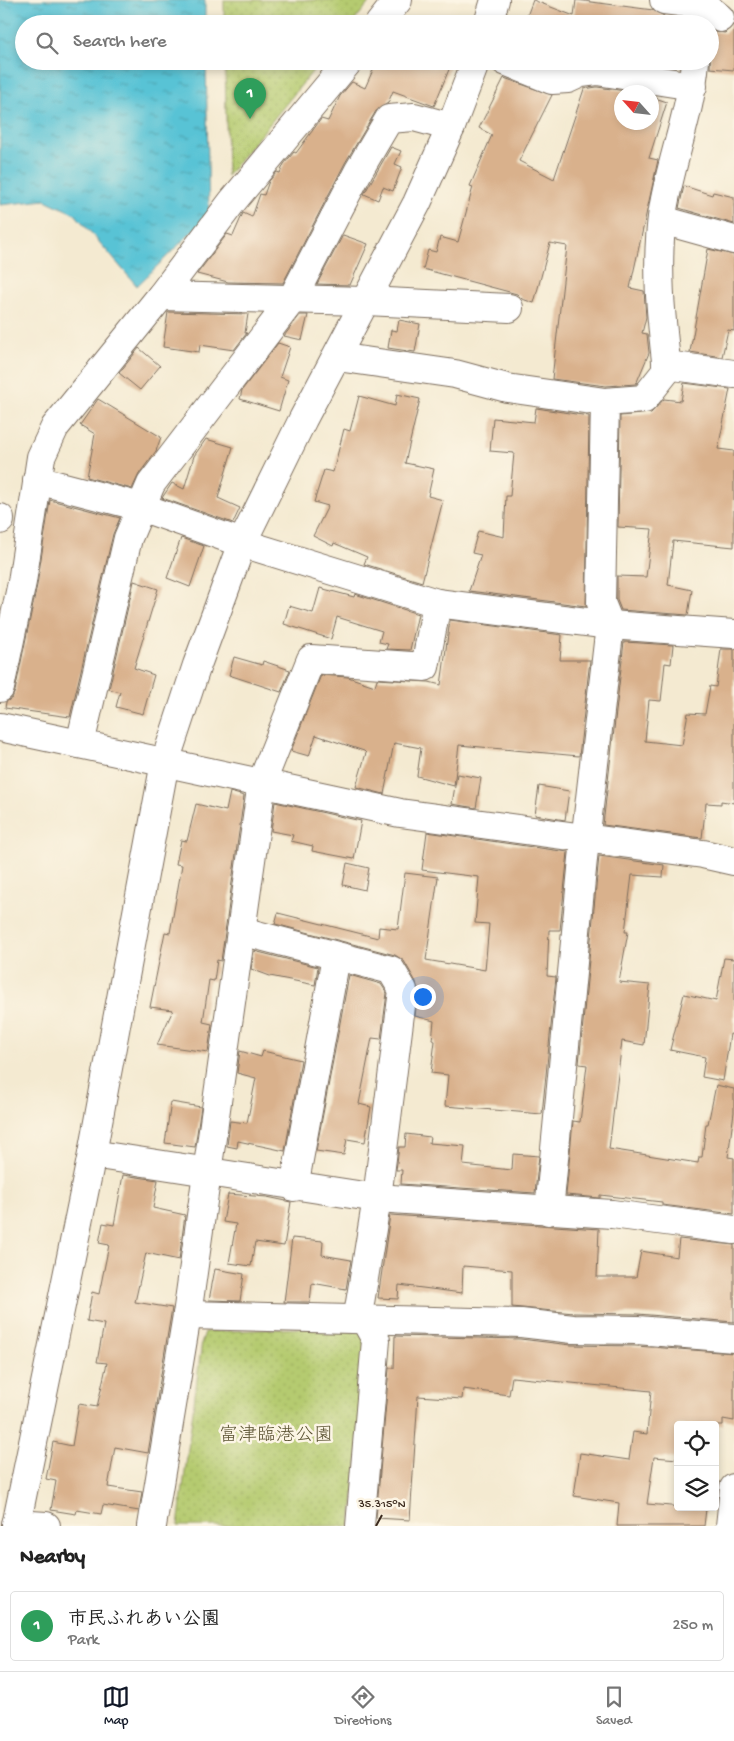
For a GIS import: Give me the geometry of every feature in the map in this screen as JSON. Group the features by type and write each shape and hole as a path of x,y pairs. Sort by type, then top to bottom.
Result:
{"street":[{"path":"386,15 398,0"},
{"path":"491,15 495,0"},
{"path":"664,0 704,5 715,15"},
{"path":"0,688 22,582 41,457 55,427 161,296 232,202 342,70"},
{"path":"46,1526 16,1525 92,1154 165,762 197,665 242,543 337,356 418,203 451,127 473,70"},
{"path":"337,356 455,374 507,388 605,402 644,399 666,370 659,299 662,220 694,74 597,71 581,73 568,79 552,80 528,70"},
{"path":"80,744 128,538 151,484 291,301 359,170 389,119 414,117 451,127"},
{"path":"662,220 734,240"},
{"path":"161,296 291,301 366,301 510,308"},
{"path":"666,365 734,374"},
{"path":"549,1211 585,838 610,625 601,603 605,402"},
{"path":"37,480 141,507 242,543 437,603 610,625 734,634"},
{"path":"152,1526 187,1315 262,782 311,659 425,667 437,603"},
{"path":"0,727 400,813 703,854 734,861"},
{"path":"241,931 391,970 403,990 377,1198 359,1309 376,1340 360,1526"},
{"path":"294,1187 336,956"},
{"path":"92,1154 294,1187 377,1198 612,1214 734,1230"},
{"path":"187,1315 521,1323 573,1329 638,1330 734,1338"},
{"path":"730,1526 734,1488"}],"green space":[{"path":"224,0 371,0 359,15 224,15"},
{"path":"225,70 314,70 227,176"},
{"name":"富津臨港公園","path":"355,1326 369,1341 351,1526 178,1526 202,1341 205,1332"}],"water":[{"path":"0,0 205,0 205,15 15,15 15,70 206,70 209,215 137,286 75,214 45,200 0,205"}],"building":[{"path":"533,0 571,15 527,15"},
{"path":"576,0 653,10 662,15 574,15"},
{"path":"734,24 734,70 719,69 719,32 725,33"},
{"path":"373,70 449,70 434,106 393,91 388,103 376,111 345,163 283,283 228,282 197,274 227,234 233,236 243,213 252,217 260,194 264,195 269,181 277,172 280,173 284,164 294,152 296,153 321,119 328,121 340,96 352,82 365,88"},
{"path":"504,78 552,95 519,161 554,179 584,89 597,87 614,89 614,130 658,130 649,158 658,160 630,288 644,291 646,317 642,333 647,334 649,353 636,384 606,386 552,379 567,246 550,243 534,303 522,299 517,294 423,269 428,250 436,252 440,237 458,242 473,187 470,186 492,135 479,128"},
{"path":"659,99 667,102 659,127"},
{"path":"391,147 401,151 395,164 402,167 393,191 383,187 378,200 364,194"},
{"path":"684,186 712,195 713,192 734,197 734,224 679,208"},
{"path":"343,235 368,244 350,285 317,284"},
{"path":"708,249 734,255 734,331 728,330 722,357 690,352"},
{"path":"168,312 248,314 245,333 247,333 234,350 200,345 199,352 163,347"},
{"path":"300,315 308,315 302,340 284,336"},
{"path":"399,320 420,324 415,352 388,348 391,330 397,331"},
{"path":"278,343 290,347 280,377 288,380 279,411 240,399 242,390"},
{"path":"139,348 160,366 140,390 119,373"},
{"path":"684,383 730,389 718,449 734,451 734,547 673,541 668,585 692,590 688,615 621,610 617,600 617,576 646,577 652,529 618,527 620,416 651,413 664,399 681,401"},
{"path":"397,394 420,399 405,463 434,469 428,496 443,500 422,582 364,564 367,557 334,543 333,546 313,536 328,506 314,502 324,470 333,472 344,429 350,431 359,396 395,406"},
{"path":"98,399 161,437 156,451 139,474 132,489 87,477 95,434 80,425"},
{"path":"536,408 589,416 586,606 469,591 481,555 472,553 478,531 504,537 506,496 510,496 514,453 490,451 493,418 534,422"},
{"path":"206,439 233,447 218,498 240,508 233,523 162,498 172,483 184,489 194,456"},
{"path":"50,500 120,518 113,534 70,717 5,708 6,702 12,698 15,691 37,585"},
{"path":"181,538 204,546 190,587 167,578"},
{"path":"134,581 158,589 134,668 154,675 143,714 116,707 120,692 109,689"},
{"path":"320,588 354,597 355,594 418,614 410,650 386,649 388,644 379,642 382,631 337,617 331,639 284,624 289,606 313,613"},
{"path":"450,620 562,635 560,660 590,660 579,756 459,745 454,786 417,776 421,748 394,743 384,794 356,787 366,753 364,751 316,735 309,756 291,751 321,675 348,677 375,686 377,679 429,682 441,685"},
{"path":"624,642 673,645 671,664 665,663 661,701 649,700 645,741 682,745 688,713 705,714 710,686 716,687 721,649 734,649 734,803 721,801 721,804 706,803 702,838 603,825"},
{"path":"234,657 262,665 263,661 290,670 281,692 229,675"},
{"path":"457,774 481,778 476,808 452,804"},
{"path":"539,786 569,791 565,820 535,815"},
{"path":"230,792 244,796 221,961 217,960 214,981 209,980 203,1022 212,1024 208,1052 157,1045 173,1010 150,1007 165,932 170,933 182,865 176,864 181,840 187,841 196,804 226,811"},
{"path":"275,802 361,821 354,859 312,851 313,846 291,841 293,835 271,831"},
{"path":"427,832 568,852 560,930 549,930 547,976 556,977 542,1114 445,1106 448,1075 431,1073 435,1041 432,1040 434,1021 415,1016 418,991 416,982 404,961 395,955 275,924 278,913 378,938 379,927 398,929 405,873 438,877 426,960 485,970 489,924 475,923 479,877 422,870"},
{"path":"599,856 664,865 663,877 632,875 625,932 628,932 619,982 650,985 644,1045 622,1041 609,1149 698,1163 699,1157 702,1157 706,1124 708,1124 716,1085 734,1089 734,1112 728,1157 734,1158 734,1214 662,1205 662,1202 600,1195 600,1198 566,1195 573,1121 580,1122 587,1065 579,1064"},
{"path":"347,863 369,868 365,890 343,885"},
{"path":"254,951 318,967 315,985 270,976 251,969"},
{"path":"724,958 734,959 734,1035 730,1034 723,1081 702,1077 705,1057 670,1050 684,994 716,1001"},
{"path":"349,975 381,984 387,993 381,1039 372,1038 359,1104 371,1107 365,1142 347,1139 344,1155 316,1151"},
{"path":"240,1051 261,1057 263,1051 301,1060 285,1151 238,1141 237,1148 227,1146 230,1121 247,1123 256,1078 237,1073"},
{"path":"171,1102 201,1107 195,1147 165,1143"},
{"path":"406,1134 430,1137 429,1143 465,1146 463,1165 512,1170 513,1154 539,1156 535,1193 401,1184 402,1170 396,1170 399,1147 405,1147"},
{"path":"123,1175 158,1180 153,1208 185,1215 179,1260 146,1253 135,1302 172,1308 148,1453 115,1447 108,1487 142,1492 139,1511 103,1505 101,1514 77,1510 76,1514 51,1510 56,1481 46,1479 53,1442 72,1446 79,1404 97,1407 107,1363 97,1362 104,1324 87,1321 92,1292 99,1294 109,1245 99,1243 103,1223 114,1225"},
{"path":"228,1194 267,1197 291,1202 284,1246 255,1242 251,1266 229,1263 236,1224 223,1222"},
{"path":"390,1215 599,1229 597,1277 636,1277 641,1251 677,1257 679,1239 734,1245 734,1322 638,1314 574,1313 512,1307 512,1270 463,1266 462,1293 399,1285 398,1299 378,1298"},
{"path":"292,1238 323,1241 322,1255 351,1260 346,1289 312,1283 310,1302 284,1302"},
{"path":"215,1269 244,1274 240,1301 209,1300"},
{"path":"395,1336 520,1339 571,1345 636,1346 734,1353 734,1421 723,1419 723,1425 719,1425 719,1421 674,1421 674,1459 654,1457 647,1504 674,1506 674,1511 706,1511 704,1526 617,1526 619,1503 574,1496 580,1453 629,1460 633,1432 647,1434 651,1391 512,1377 509,1395 463,1389 462,1399 418,1396 410,1520 376,1518 389,1368 394,1368"}],"place":[{"name":"市民ふれあい公園","path":"250,119"}]}
